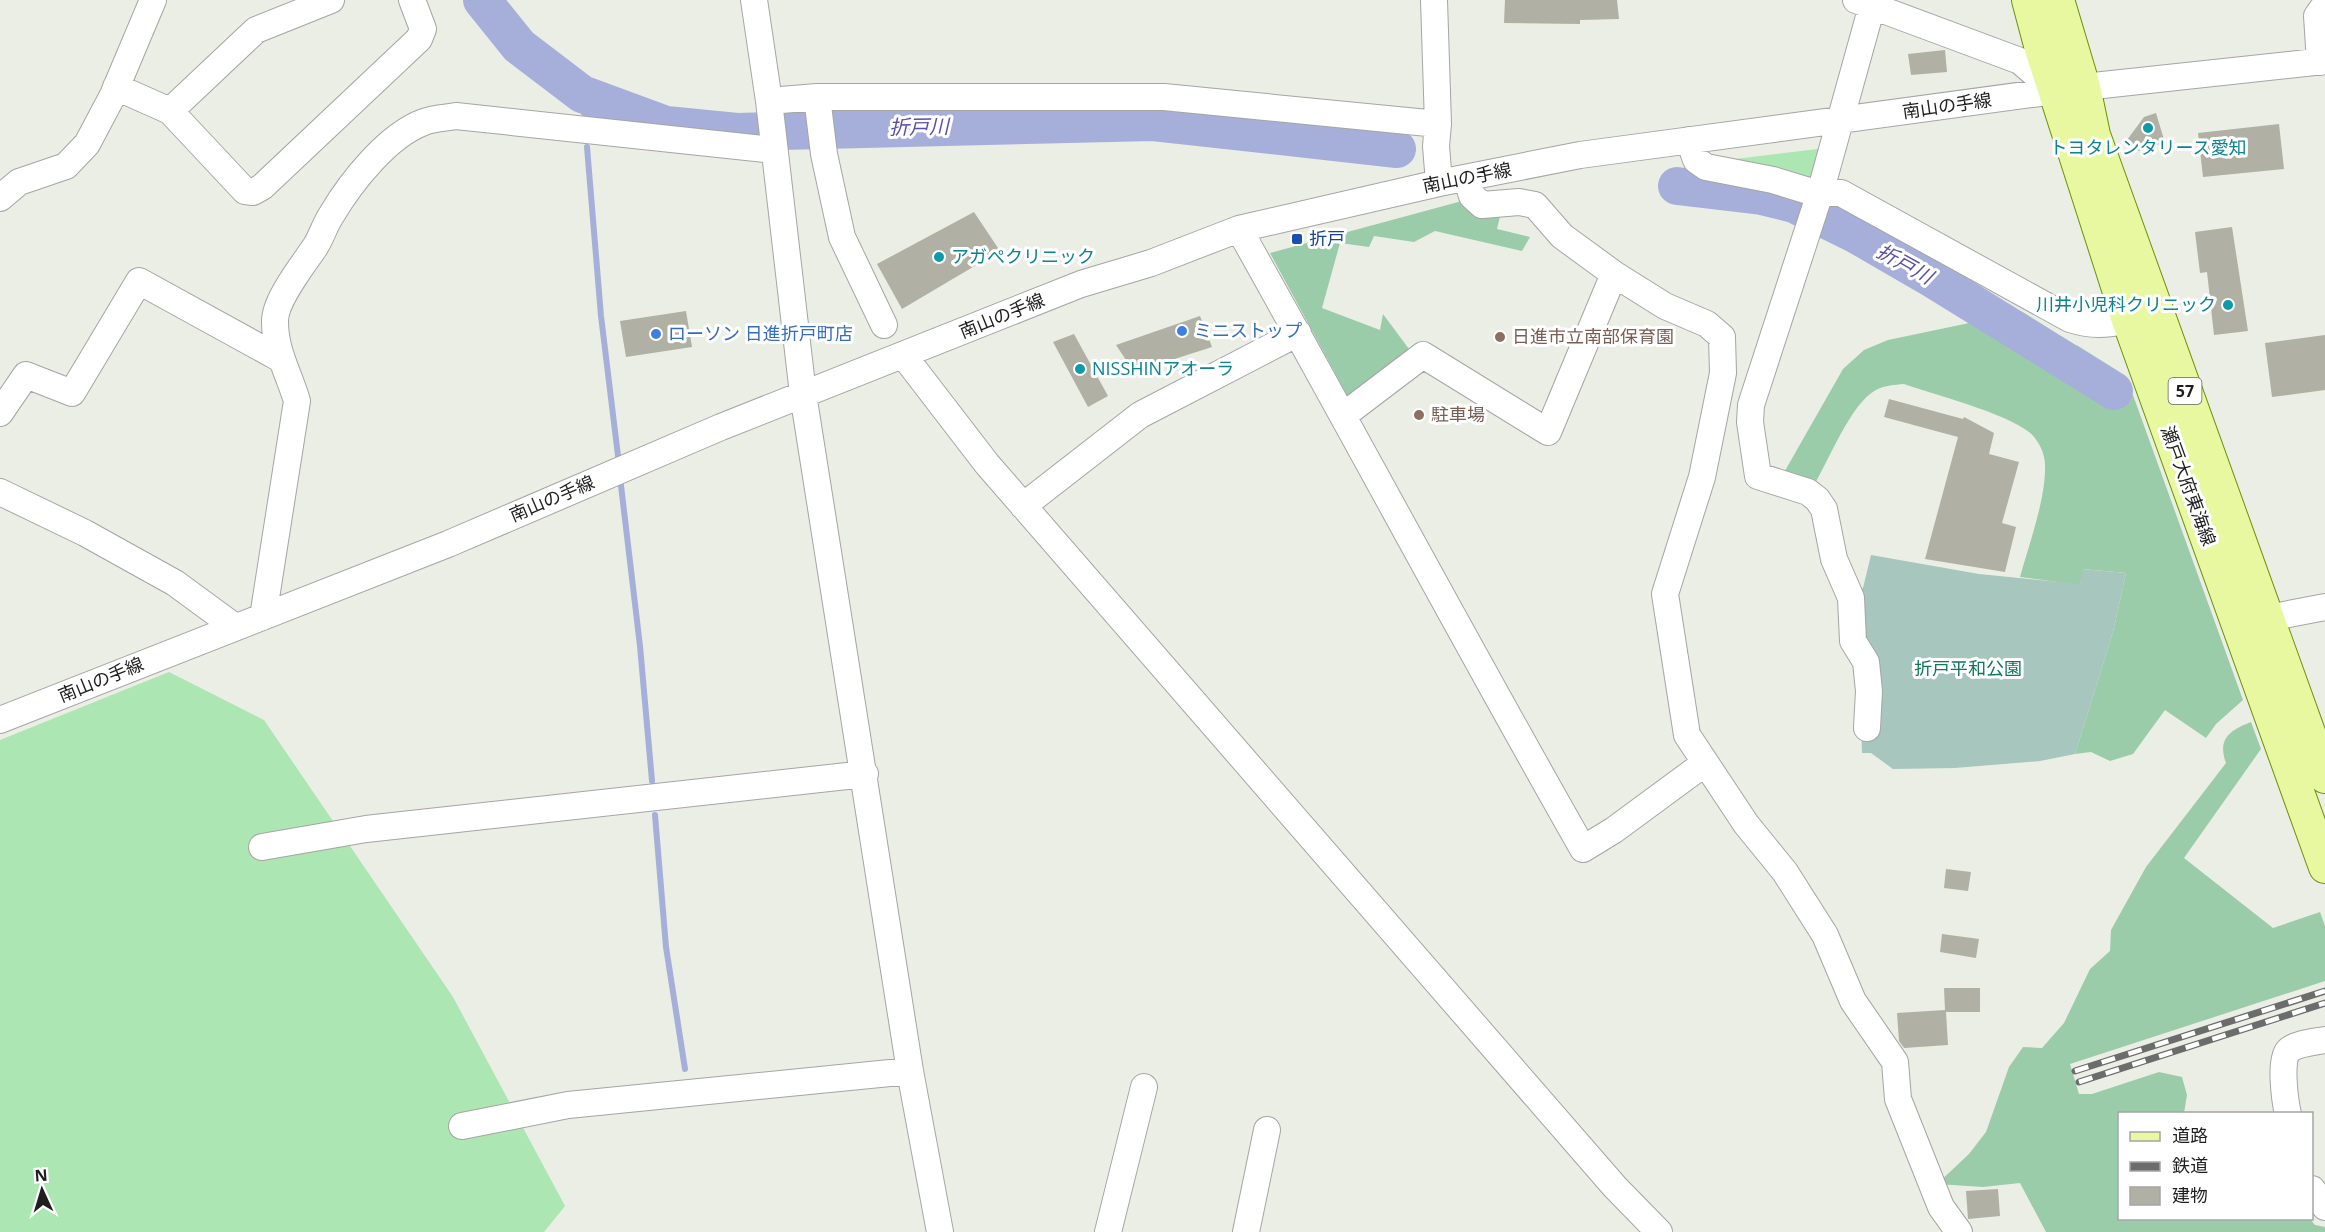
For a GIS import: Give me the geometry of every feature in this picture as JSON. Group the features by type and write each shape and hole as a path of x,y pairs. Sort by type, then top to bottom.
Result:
{"main road":[{"name":"瀬戸大府東海線","path":"2028,0 2098,147 2254,623 2325,867"},
{"name":"瀬戸大府東海線","path":"2058,0 2069,89 2128,320 2254,623 2325,777"}],"street":[{"path":"0,198 19,182 66,166 87,144 116,87 153,0"},
{"path":"170,111 256,30 331,0"},
{"path":"116,87 170,111 244,191 253,192 262,187 419,39 423,29 412,0"},
{"path":"754,0 769,102 803,394 865,774 910,1071 940,1232"},
{"path":"1434,0 1438,124 1436,146 1439,183"},
{"path":"1867,728 1869,690 1866,662 1853,640 1851,598 1834,559 1824,509 1808,492 1758,476 1750,422 1751,405 1842,120 1864,3 2020,61 2069,89"},
{"path":"2322,62 2317,16 2325,5"},
{"name":"南山の手線","path":"0,720 448,544 803,394 904,356 1081,284 1151,263 1239,229 1439,183 1580,156 2069,89 2322,62"},
{"path":"769,102 817,97 1164,97 1438,124"},
{"path":"817,97 824,154 842,237 884,325"},
{"path":"263,616 297,401 289,375 279,358 274,320 289,284 317,244 331,215 359,175 384,148 423,122 456,116 773,149"},
{"path":"1689,140 1696,160 1706,167 1819,196 1841,193 2070,319 2088,325 2105,326 2128,320"},
{"path":"1467,179 1472,196 1482,205 1519,202 1535,205 1562,236 1614,274 1665,306 1707,324 1722,337 1722,373 1702,477 1665,594 1687,735 1746,824 1785,872 1826,935 1853,1001 1895,1062 1898,1099 1941,1207 1959,1232"},
{"path":"1239,229 1344,415 1471,652 1583,849 1614,830 1705,763"},
{"path":"1344,415 1423,355 1548,432 1614,274"},
{"path":"0,412 26,375 72,393 139,281 279,358"},
{"path":"1023,506 1140,415 1255,353 1298,333"},
{"path":"904,356 987,464 1023,506 1608,1178 1659,1232"},
{"path":"1722,373 1751,405"},
{"path":"0,492 85,533 175,583 235,627"},
{"path":"2254,623 2325,608"},
{"path":"262,847 366,829 865,774"},
{"path":"2288,1112 2283,1064 2285,1053 2291,1048 2325,1040"},
{"path":"462,1126 568,1104 910,1071"},
{"path":"1108,1232 1144,1087"},
{"path":"1246,1232 1267,1130"},
{"path":"2313,1190 2325,1207"}],"green space":[{"path":"1826,148 1815,188 1711,162"},
{"path":"1462,201 1501,212 1497,229 1530,237 1522,251 1435,231 1414,242 1374,236 1369,247 1340,243 1322,308 1380,330 1383,314 1409,349 1398,365 1348,397 1270,253"},
{"path":"1868,225 1890,237 1886,244 1864,232"},
{"path":"1912,252 1944,269 1940,276 1909,258"},
{"path":"1968,283 1996,299 1991,307 1964,291"},
{"path":"2023,312 2051,330 2046,340 2017,323"},
{"path":"1979,314 2111,397 2119,386 2133,395 2243,700 2216,724 2206,738 2165,710 2133,754 2110,761 2091,752 2075,754 2113,632 2126,573 2083,569 2080,585 2020,577 2040,507 2045,465 2038,442 2018,425 1987,411 1904,384 1887,386 1867,397 1849,419 1814,485 1782,476 1843,369 1864,350 1888,340 1974,322"},
{"path":"2077,345 2118,371 2133,395 2069,354"},
{"name":"折戸平和公園","path":"1871,555 1979,574 2080,584 2082,569 2126,573 2113,632 2075,754 2040,761 1955,768 1893,769 1871,753 1862,753 1857,587 1863,588"},
{"path":"169,672 264,720 453,997 565,1206 544,1232 0,1232 0,740"},
{"path":"2251,722 2261,749 2184,858 2273,928 2320,912 2325,926 2325,981 2070,1064 2079,1094 2092,1094 2159,1072 2182,1077 2187,1095 2184,1112 2118,1112 2118,1220 2311,1220 2315,1225 2325,1227 2325,1232 2046,1232 2020,1183 1983,1187 1937,1184 1969,1154 1986,1132 2009,1067 2023,1047 2042,1048 2064,1023 2090,969 2110,951 2111,930 2146,867 2226,763 2224,742 2237,728"}],"building":[{"path":"1505,0 1617,0 1619,19 1580,20 1580,24 1504,23"},
{"path":"1945,50 1947,72 1911,75 1908,54"},
{"name":"トヨタレンタリース愛知","path":"2156,113 2165,143 2131,153 2127,140 2144,117"},
{"path":"2279,124 2284,169 2203,177 2198,133"},
{"name":"アガぺクリニック","path":"974,212 1000,251 902,309 877,264"},
{"path":"2232,227 2248,331 2214,335 2207,272 2200,273 2195,232"},
{"name":"ローソン 日進折戸町店","path":"686,311 692,347 626,357 620,321"},
{"name":"ミニストップ","path":"1200,316 1212,347 1134,372 1116,345"},
{"name":"NISSHINアオーラ","path":"1074,334 1108,396 1088,407 1053,342"},
{"path":"2325,335 2325,390 2272,397 2265,343"},
{"path":"1889,399 1963,419 1964,417 1994,433 1989,454 2019,462 2002,523 2016,527 2005,572 1925,559 1958,437 1884,417"},
{"path":"1946,869 1971,872 1968,891 1944,888"},
{"path":"1942,934 1979,939 1976,958 1940,952"},
{"path":"1944,988 1980,988 1980,1012 1946,1012 1948,1045 1904,1048 1899,1041 1897,1013 1945,1010"},
{"path":"1998,1189 2000,1216 1968,1219 1966,1191"}],"waterway":[{"name":"折戸川","path":"482,0 519,46 582,94 666,125 737,132 1153,122 1397,149"},
{"path":"582,94 584,113"},
{"path":"587,147 601,316 619,464"},
{"name":"折戸川","path":"1677,186 1762,196 1794,204 1857,235 1933,279 2114,391"},
{"path":"620,477 640,646 652,781"},
{"path":"655,815 666,947 685,1069"}],"railway":[{"path":"2075,1071 2325,991"},
{"path":"2079,1082 2325,1003"}],"place":[{"name":"トヨタレンタリース愛知","path":"2148,128"},
{"name":"折戸","path":"1297,239"},
{"name":"アガぺクリニック","path":"939,257"},
{"name":"川井小児科クリニック","path":"2228,305"},
{"name":"ミニストップ","path":"1182,331"},
{"name":"ローソン 日進折戸町店","path":"656,334"},
{"name":"日進市立南部保育園","path":"1500,337"},
{"name":"NISSHINアオーラ","path":"1080,369"},
{"name":"駐車場","path":"1419,415"}]}
